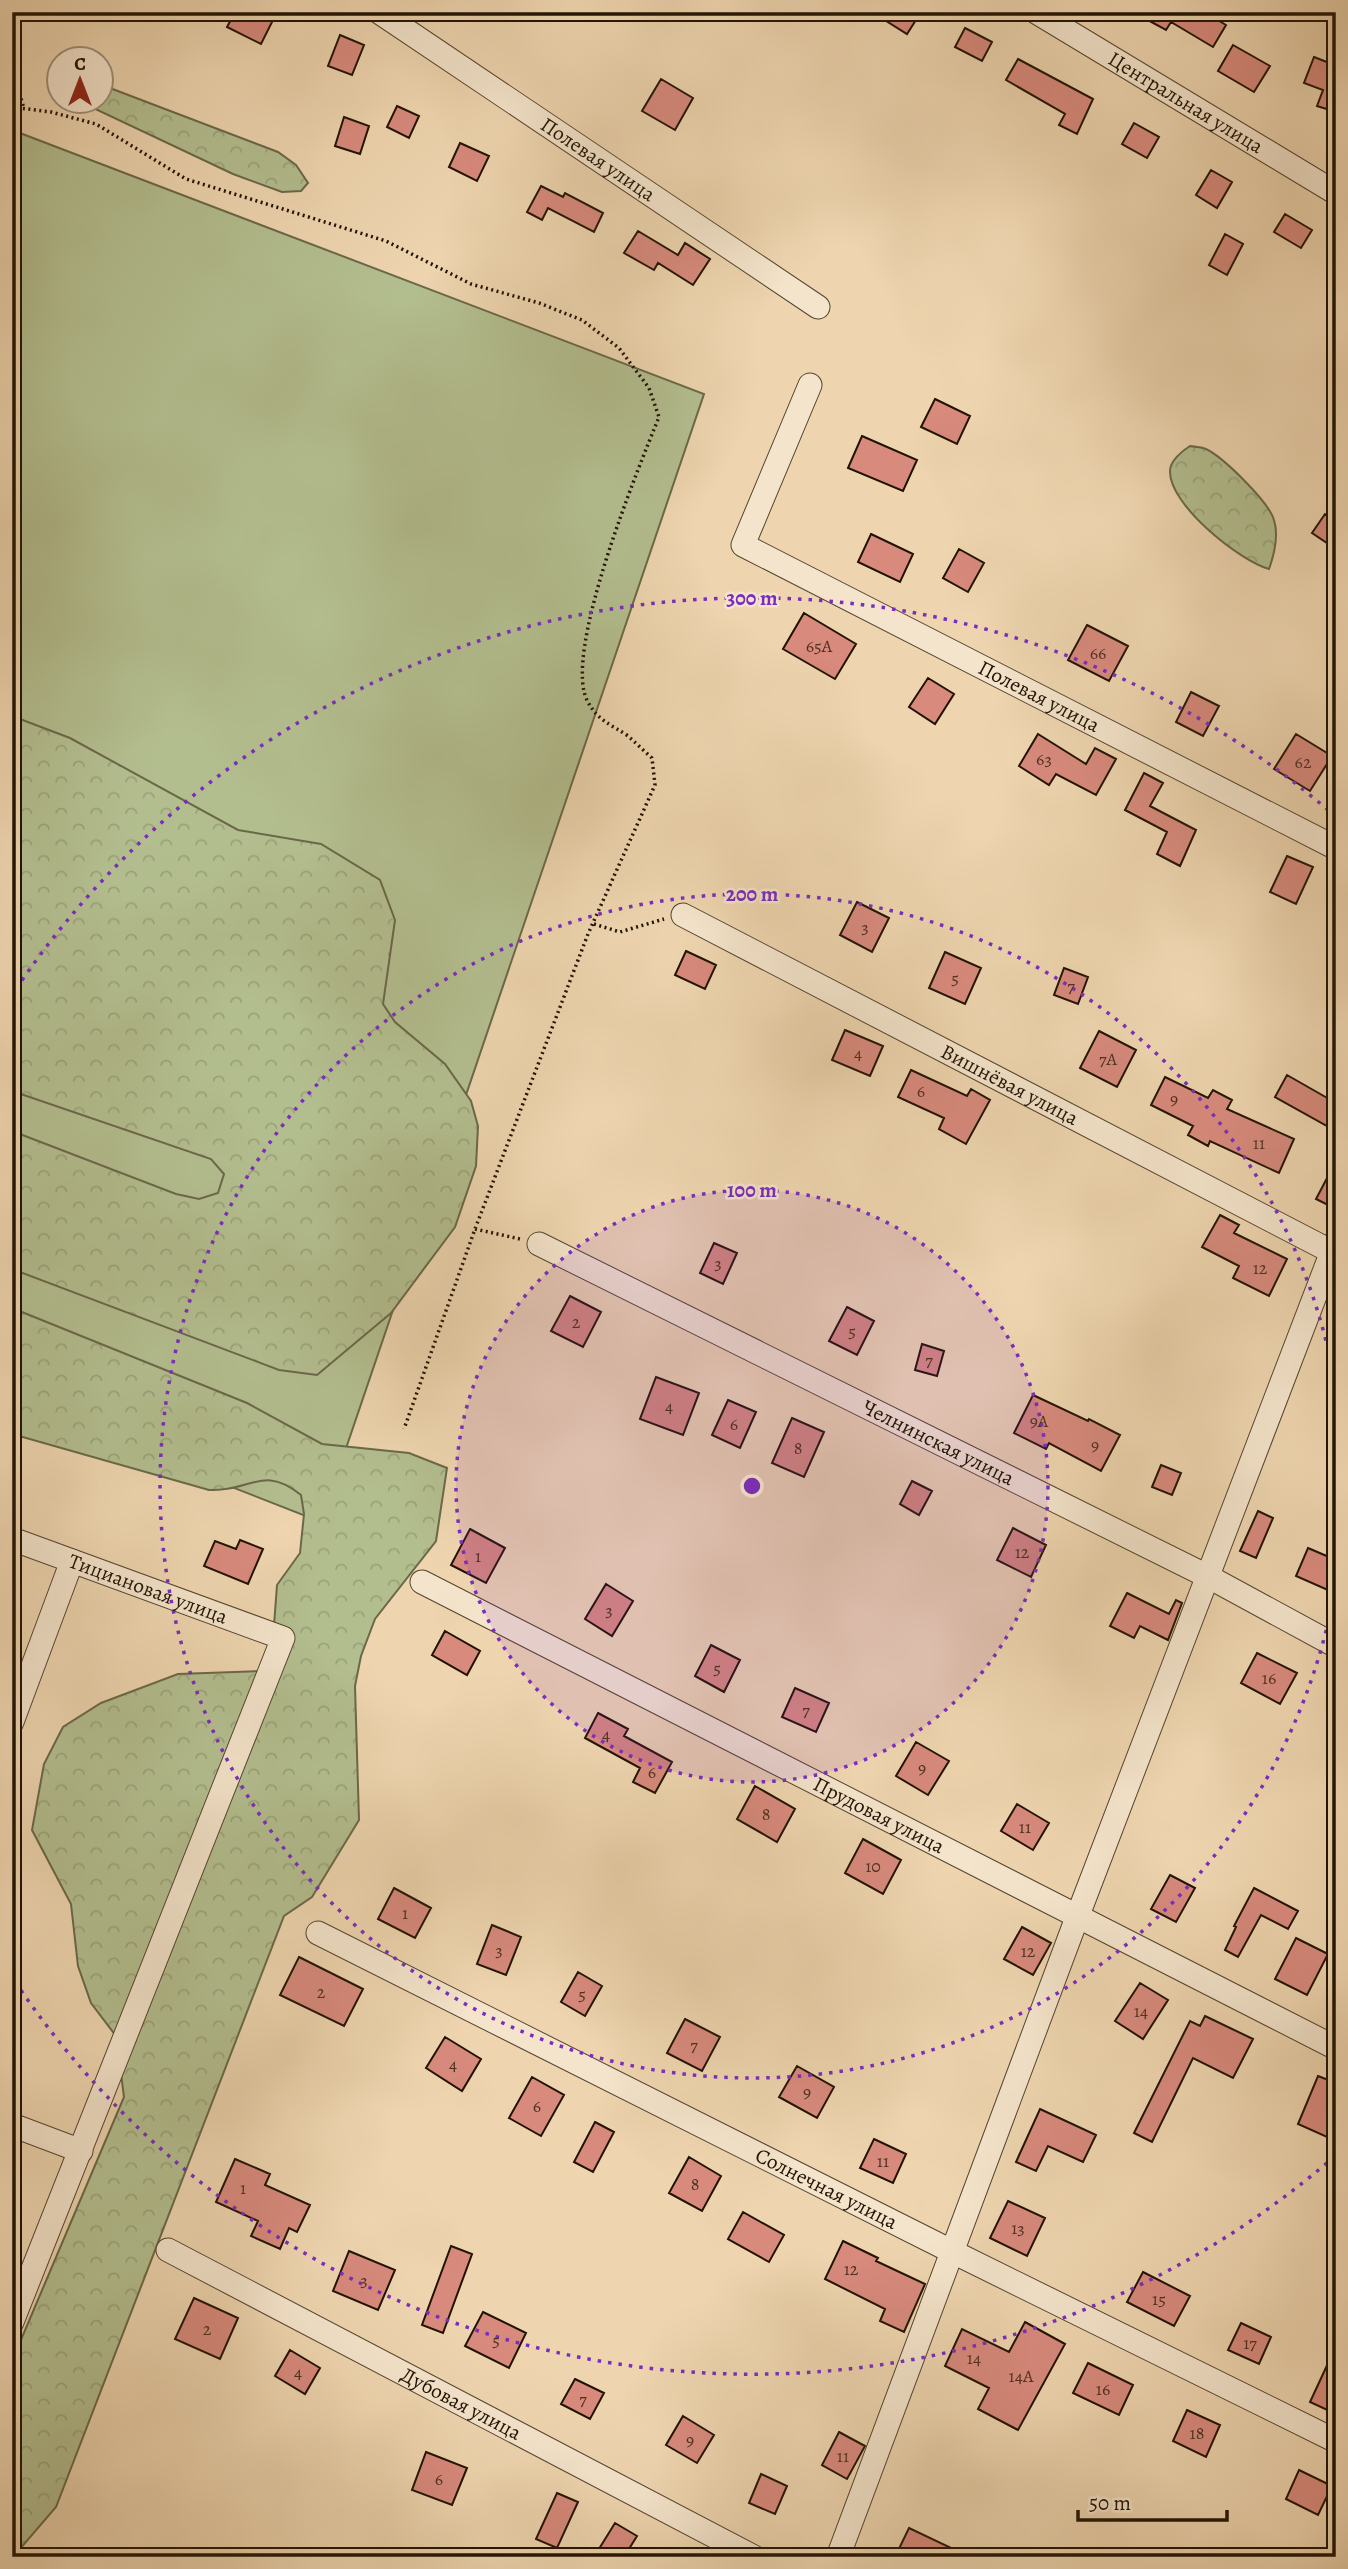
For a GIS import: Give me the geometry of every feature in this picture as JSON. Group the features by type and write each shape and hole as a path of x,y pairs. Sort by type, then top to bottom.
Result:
{"street":[{"name":"Полевая улица","path":"379,12 818,307"},
{"name":"Центральная улица","path":"1035,12 1336,193"},
{"name":"Полевая улица","path":"810,386 743,545 1336,848"},
{"name":"Вишнёвая улица","path":"683,915 1334,1249"},
{"name":"Челнинская улица","path":"539,1244 1209,1577 1336,1646"},
{"path":"838,2557 1078,1915 1334,1249"},
{"name":"Тициановая улица","path":"12,1539 284,1639 81,2151"},
{"path":"12,1722 72,1561"},
{"name":"Прудовая улица","path":"422,1582 1336,2048"},
{"name":"Солнечная улица","path":"318,1933 1336,2441"},
{"path":"12,2125 81,2151 12,2322"},
{"name":"Дубовая улица","path":"168,2250 754,2557"}],"path":[{"path":"12,80 17,83 24,109"},
{"path":"12,107 51,112 96,124 186,179 386,241 471,284 539,303 582,320 619,348 649,388 659,417 596,592 585,635 582,669 586,700 601,720 628,736 652,758 655,785 593,924 475,1229 404,1429"},
{"path":"593,924 620,932 648,922 683,915"},
{"path":"475,1229 539,1244"}],"green space":[{"path":"116,90 278,152 296,165 308,183 301,191 282,192 233,174 110,116 116,116"},
{"path":"12,130 704,394 321,1522 12,1401"},
{"path":"1190,446 1206,449 1214,454 1264,502 1274,520 1276,539 1269,569 1241,555 1208,530 1181,500 1173,485 1170,471 1177,457"},
{"path":"12,716 70,738 238,830 321,844 380,880 395,920 383,1004 395,1022 445,1064 471,1101 478,1126 476,1166 455,1227 391,1313 317,1375 279,1370 12,1269 12,1131 176,1194 199,1199 218,1193 224,1174 211,1159 12,1091"},
{"path":"12,1308 247,1403 322,1444 409,1453 447,1468 436,1541 375,1619 361,1656 355,1686 359,1820 312,1897 284,1916 56,2507 13,2557 12,2361 124,2097 116,2036 91,2003 78,1966 71,1904 32,1830 44,1764 63,1727 101,1703 178,1674 262,1671 272,1652 277,1585 300,1553 304,1514 301,1495 276,1481 266,1480 223,1490 209,1490 12,1434"}],"building":[{"path":"235,12 277,12 261,44 227,27"},
{"path":"872,12 921,12 907,34"},
{"path":"1133,12 1204,12 1226,25 1213,47 1171,22 1166,30"},
{"path":"965,28 992,42 982,61 955,47"},
{"path":"340,35 364,45 352,75 328,66"},
{"path":"1233,45 1270,66 1254,92 1218,71"},
{"path":"1314,57 1332,64 1336,61 1336,112 1317,106 1323,90 1304,83"},
{"path":"1018,59 1093,99 1077,134 1059,125 1065,114 1006,80"},
{"path":"661,79 693,98 675,130 642,111"},
{"path":"397,106 419,116 409,138 387,127"},
{"path":"344,117 369,126 360,154 335,146"},
{"path":"1134,123 1159,137 1147,158 1122,144"},
{"path":"460,143 489,156 477,181 449,167"},
{"path":"1211,170 1232,182 1217,208 1196,195"},
{"path":"541,186 563,197 565,193 603,213 594,232 548,208 542,220 527,212"},
{"path":"1285,214 1312,230 1301,248 1274,232"},
{"path":"638,231 678,255 685,243 710,259 693,285 658,263 654,270 624,253"},
{"path":"1225,234 1243,244 1227,275 1209,265"},
{"path":"935,399 970,416 957,444 921,427"},
{"path":"862,436 917,460 903,491 848,468"},
{"path":"1325,514 1336,521 1336,536 1330,545 1312,533"},
{"path":"871,534 913,554 900,582 858,562"},
{"path":"959,549 984,563 968,592 943,578"},
{"path":"804,613 856,644 835,679 783,649"},
{"path":"1087,625 1128,646 1109,681 1068,660"},
{"path":"928,678 954,694 935,724 909,707"},
{"path":"1191,692 1219,706 1203,736 1176,722"},
{"path":"1038,734 1086,764 1095,748 1116,759 1096,795 1056,774 1049,785 1019,766"},
{"path":"1296,734 1332,756 1310,791 1274,769"},
{"path":"1144,773 1163,783 1150,806 1196,830 1180,866 1157,854 1167,832 1125,810"},
{"path":"1287,856 1313,867 1296,904 1270,892"},
{"path":"857,902 889,918 872,952 840,935"},
{"path":"686,951 716,965 705,989 675,975"},
{"path":"945,952 981,968 965,1004 929,988"},
{"path":"1064,968 1088,977 1078,1004 1054,995"},
{"path":"845,1030 883,1046 870,1076 832,1060"},
{"path":"1099,1031 1136,1050 1117,1087 1080,1068"},
{"path":"911,1070 967,1096 971,1089 990,1100 966,1144 939,1129 944,1118 898,1097"},
{"path":"1287,1075 1336,1103 1336,1131 1275,1097"},
{"path":"1165,1077 1208,1098 1213,1090 1232,1100 1227,1109 1294,1139 1279,1173 1210,1141 1208,1146 1188,1135 1193,1126 1151,1105"},
{"path":"1336,1161 1336,1209 1316,1199"},
{"path":"1220,1215 1239,1225 1234,1233 1287,1259 1269,1296 1233,1278 1239,1266 1202,1247"},
{"path":"714,1243 737,1253 723,1284 700,1273"},
{"path":"570,1296 601,1312 583,1347 551,1331"},
{"path":"847,1307 874,1321 857,1355 829,1341"},
{"path":"922,1344 944,1351 937,1376 915,1370"},
{"path":"656,1377 699,1393 683,1435 640,1419"},
{"path":"1033,1395 1120,1435 1101,1471 1049,1443 1046,1449 1014,1433"},
{"path":"728,1400 756,1412 740,1448 712,1435"},
{"path":"792,1418 824,1432 804,1477 772,1463"},
{"path":"1161,1465 1181,1473 1172,1495 1152,1487"},
{"path":"912,1481 932,1491 919,1515 900,1504"},
{"path":"1258,1511 1273,1518 1256,1558 1240,1551"},
{"path":"1013,1528 1046,1545 1031,1577 997,1560"},
{"path":"470,1529 505,1548 486,1583 451,1565"},
{"path":"240,1540 263,1549 248,1584 204,1566 215,1541 236,1549"},
{"path":"1308,1548 1336,1560 1336,1578 1330,1591 1296,1576"},
{"path":"606,1584 633,1601 612,1636 585,1619"},
{"path":"1127,1593 1169,1614 1176,1600 1182,1603 1168,1640 1140,1626 1134,1638 1110,1626"},
{"path":"445,1631 480,1651 467,1675 432,1655"},
{"path":"711,1645 740,1660 724,1692 695,1676"},
{"path":"1257,1653 1297,1673 1280,1704 1241,1683"},
{"path":"795,1688 829,1703 816,1732 782,1717"},
{"path":"598,1713 628,1729 624,1736 672,1762 655,1793 633,1782 640,1768 585,1738"},
{"path":"916,1742 949,1761 928,1795 896,1776"},
{"path":"755,1786 795,1809 777,1842 737,1819"},
{"path":"1017,1804 1049,1823 1033,1850 1001,1831"},
{"path":"863,1839 901,1860 883,1894 845,1873"},
{"path":"1170,1875 1195,1888 1176,1922 1151,1909"},
{"path":"394,1888 431,1908 415,1938 378,1919"},
{"path":"1254,1888 1298,1911 1288,1929 1261,1915 1238,1957 1225,1950"},
{"path":"492,1925 521,1937 506,1975 477,1964"},
{"path":"1022,1927 1051,1943 1033,1975 1004,1959"},
{"path":"1296,1938 1328,1954 1307,1995 1275,1979"},
{"path":"299,1957 363,1989 344,2026 280,1995"},
{"path":"578,1972 602,1986 585,2016 561,2002"},
{"path":"1140,1983 1168,2000 1143,2039 1115,2021"},
{"path":"1205,2016 1253,2039 1233,2078 1193,2058 1152,2142 1134,2133 1190,2021 1200,2026"},
{"path":"685,2019 720,2037 702,2071 667,2053"},
{"path":"445,2037 481,2059 462,2091 426,2068"},
{"path":"797,2066 834,2087 817,2118 779,2097"},
{"path":"1318,2076 1336,2083 1336,2141 1298,2124"},
{"path":"532,2077 564,2095 541,2136 509,2118"},
{"path":"1040,2109 1096,2135 1083,2162 1048,2146 1036,2171 1016,2162"},
{"path":"595,2122 614,2132 593,2172 574,2162"},
{"path":"874,2139 906,2154 893,2183 860,2168"},
{"path":"689,2157 721,2176 702,2211 669,2193"},
{"path":"235,2159 270,2174 265,2185 310,2205 297,2232 289,2228 280,2249 251,2236 258,2221 216,2202"},
{"path":"1008,2201 1045,2218 1027,2256 990,2238"},
{"path":"743,2212 784,2235 769,2262 728,2239"},
{"path":"843,2241 878,2258 876,2261 925,2284 904,2332 880,2321 885,2309 825,2279"},
{"path":"451,2246 472,2254 443,2333 422,2325"},
{"path":"349,2251 395,2270 378,2310 333,2291"},
{"path":"1143,2272 1190,2296 1174,2326 1127,2302"},
{"path":"194,2298 238,2318 220,2359 175,2339"},
{"path":"483,2312 526,2333 509,2368 465,2346"},
{"path":"1025,2322 1065,2344 1018,2430 978,2409 989,2388 945,2366 962,2329 1009,2352"},
{"path":"1241,2323 1271,2337 1259,2364 1228,2350"},
{"path":"1336,2346 1336,2414 1310,2402"},
{"path":"290,2350 320,2368 305,2394 275,2376"},
{"path":"1088,2363 1133,2385 1119,2415 1073,2393"},
{"path":"575,2379 604,2393 590,2419 561,2404"},
{"path":"1187,2410 1220,2425 1206,2457 1173,2441"},
{"path":"683,2416 714,2435 697,2463 666,2445"},
{"path":"839,2432 865,2446 847,2479 822,2465"},
{"path":"426,2452 467,2468 452,2505 412,2490"},
{"path":"1299,2470 1332,2486 1318,2515 1286,2499"},
{"path":"761,2474 787,2486 775,2514 749,2503"},
{"path":"557,2493 578,2502 557,2548 536,2539"},
{"path":"615,2523 637,2536 624,2557 594,2557"},
{"path":"909,2528 970,2557 895,2557"}]}
